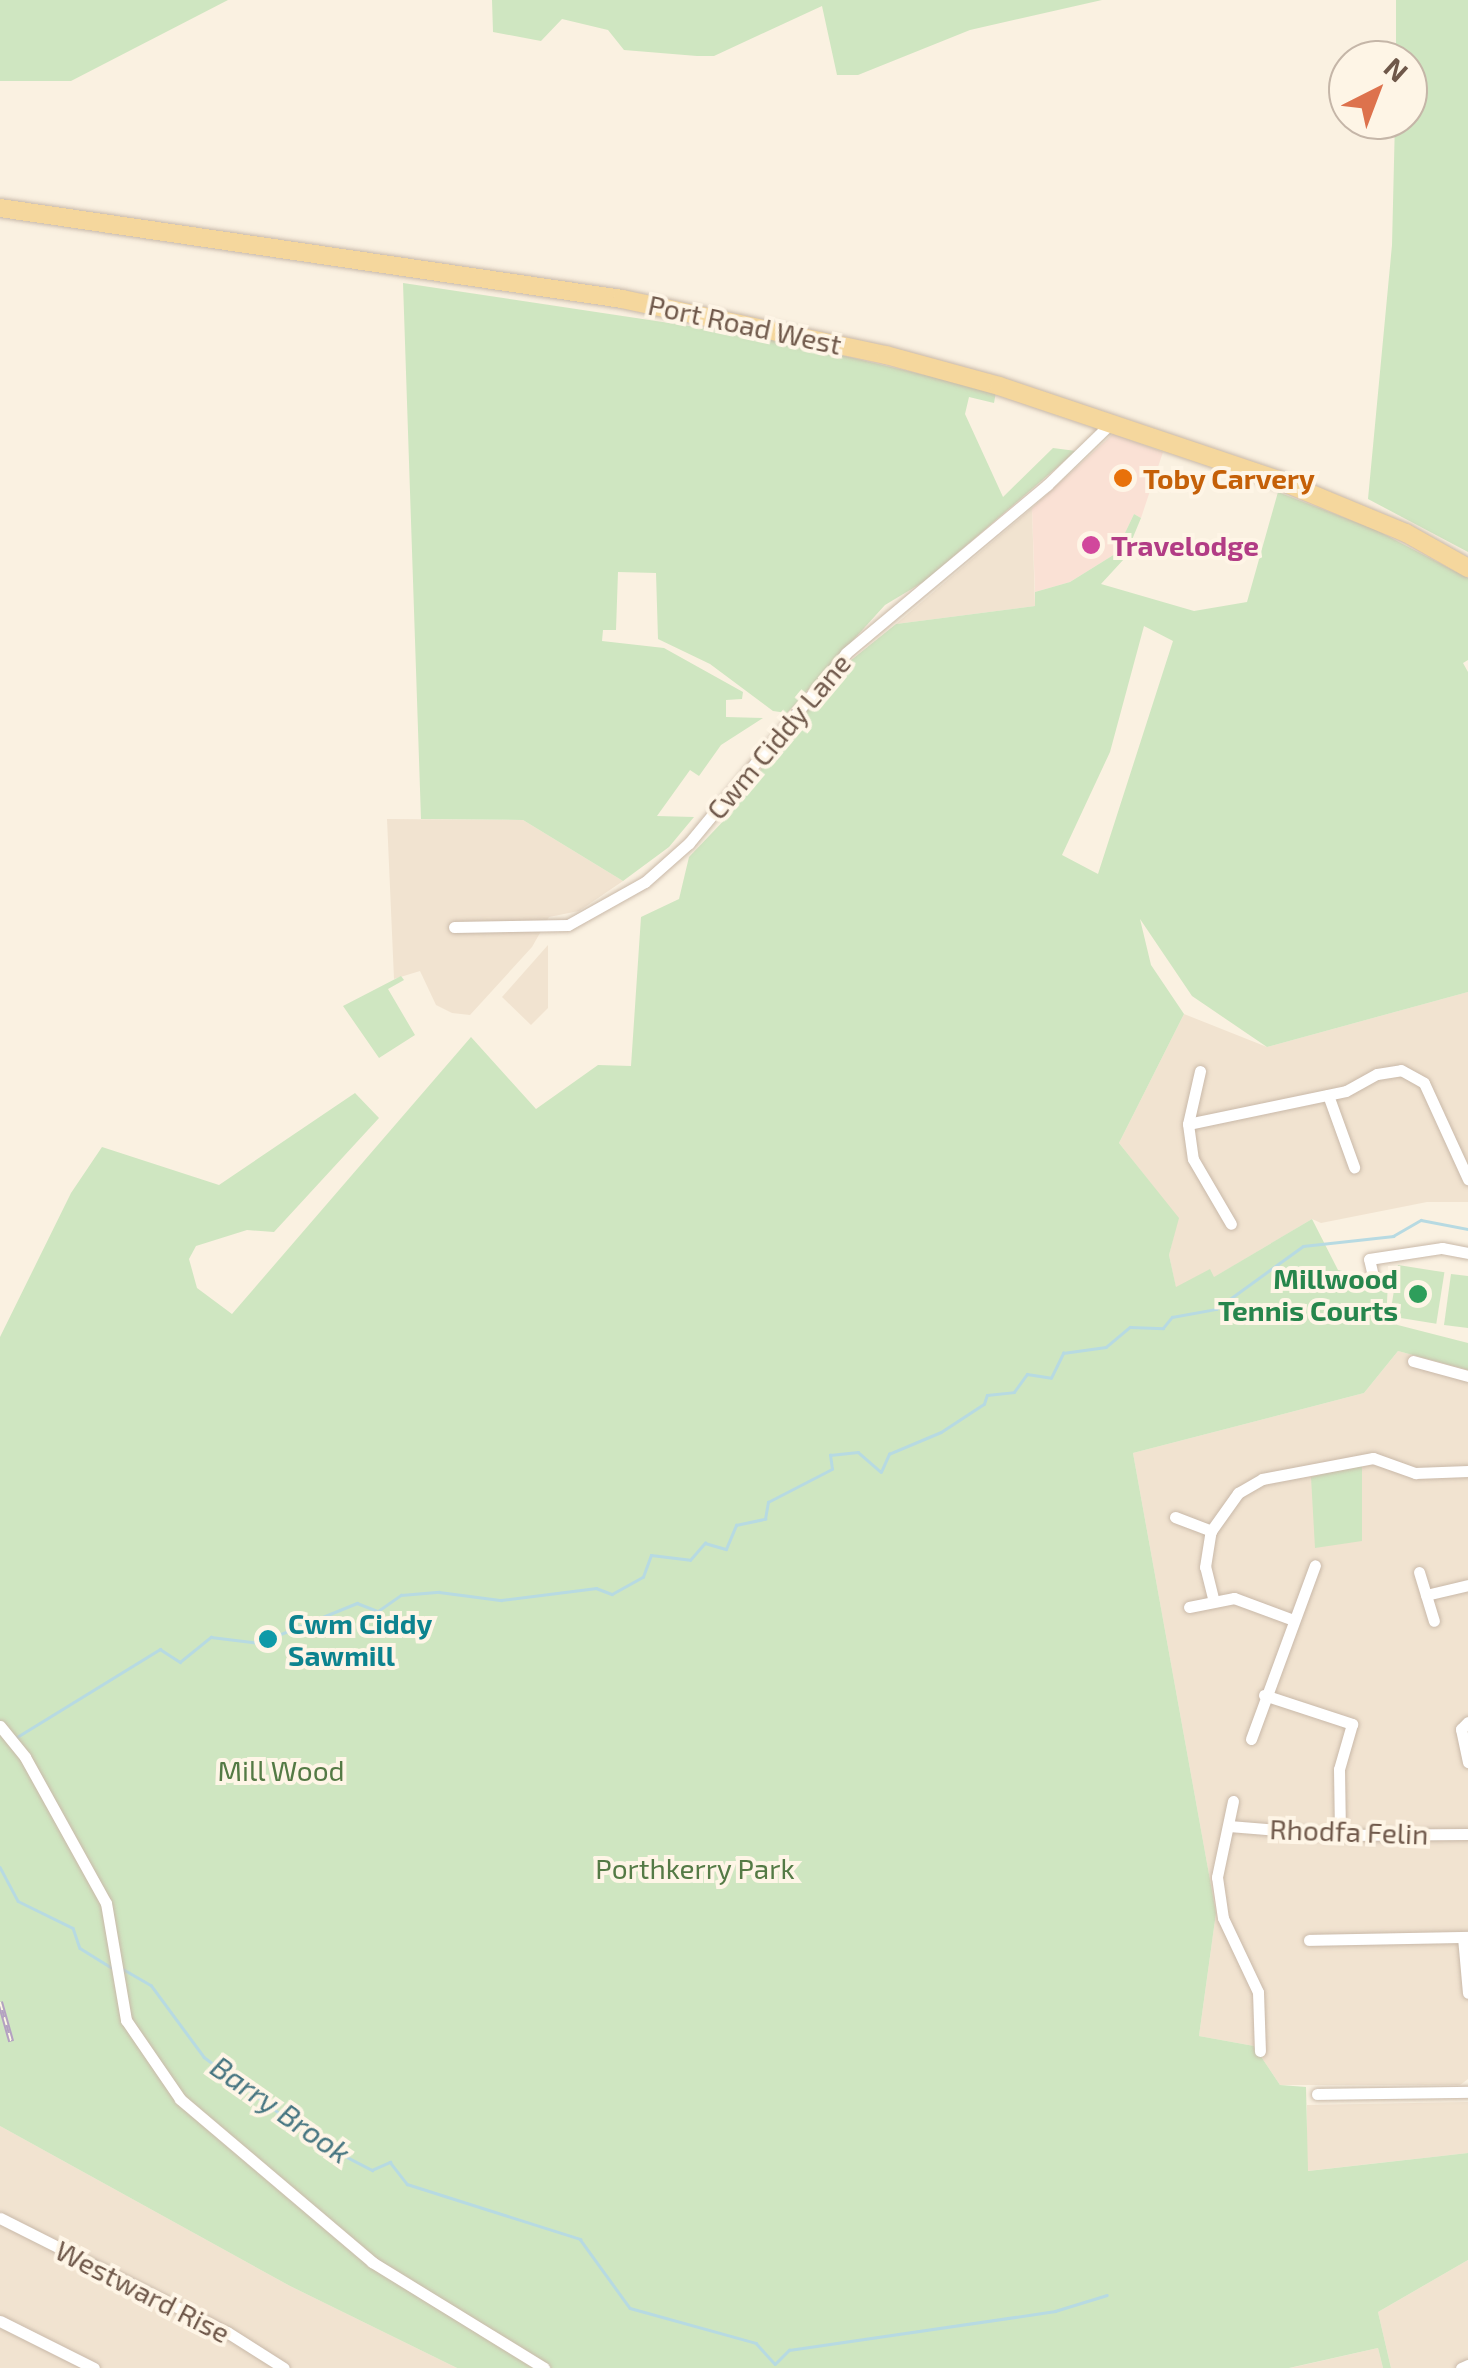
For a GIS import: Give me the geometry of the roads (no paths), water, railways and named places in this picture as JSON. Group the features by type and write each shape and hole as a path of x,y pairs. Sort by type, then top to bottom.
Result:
{"main road":[{"name":"Port Road West","path":"0,208 709,314 886,355 1112,422 1278,480 1465,564"}],"street":[{"name":"Cwm Ciddy Lane","path":"454,928 568,925 645,882 689,843 846,653 1112,422"},
{"path":"1188,1124 1328,1095 1401,1070 1424,1083 1468,1180"},
{"path":"1200,1071 1188,1124 1192,1159 1231,1224"},
{"path":"1328,1095 1354,1167"},
{"path":"1373,1276 1370,1259 1442,1248 1468,1253"},
{"path":"1413,1361 1468,1376"},
{"path":"1213,1598 1205,1567 1211,1531 1238,1493 1262,1479 1373,1458 1414,1472 1468,1471"},
{"path":"1175,1517 1211,1531"},
{"path":"1251,1739 1315,1565"},
{"path":"1419,1572 1434,1621"},
{"path":"1426,1595 1468,1585"},
{"path":"1189,1607 1213,1598 1234,1598 1293,1620"},
{"path":"1264,1695 1352,1724 1339,1769 1340,1835"},
{"path":"1468,1722 1461,1729 1468,1762"},
{"path":"4,1730 17,1746 106,1903 126,2020 180,2098 372,2262 544,2368"},
{"path":"1233,1802 1219,1891 1223,1918 1258,1992 1260,2051"},
{"name":"Rhodfa Felin","path":"1229,1826 1340,1835 1468,1834"},
{"path":"1309,1940 1466,1937 1468,1993"},
{"path":"1317,2094 1468,2092"},
{"name":"Westward Rise","path":"0,2218 227,2332 284,2368"},
{"path":"0,2321 94,2368"},
{"path":"1461,2368 1468,2366"}],"waterway":[{"path":"17,1737 160,1649 180,1662 211,1637 259,1643 357,1603 378,1611 401,1595 439,1592 501,1600 596,1588 612,1594 643,1577 651,1555 690,1560 705,1543 726,1549 736,1525 765,1519 768,1502 832,1469 830,1455 858,1452 881,1472 889,1454 941,1432 984,1404 987,1395 1014,1392 1027,1374 1051,1378 1063,1353 1106,1347 1130,1327 1163,1328 1172,1317 1216,1309 1303,1246 1393,1236 1421,1220 1468,1229"},
{"name":"Barry Brook","path":"0,1867 18,1901 73,1928 80,1948 110,1967"},
{"name":"Barry Brook","path":"123,1969 151,1985 204,2057 320,2143 372,2170 390,2162 407,2184 580,2239 630,2308 756,2343 775,2364 789,2350 1055,2311 1107,2295"}],"railway":[{"path":"0,2002 11,2041"}],"place":[{"name":"Toby Carvery","path":"1123,478"},
{"name":"Travelodge","path":"1091,545"},
{"name":"Millwood Tennis Courts","path":"1418,1294"},
{"name":"Cwm Ciddy Sawmill","path":"268,1639"}],"park label":[{"name":"Mill Wood","path":"281,1770"},
{"name":"Porthkerry Park","path":"695,1868"}]}
